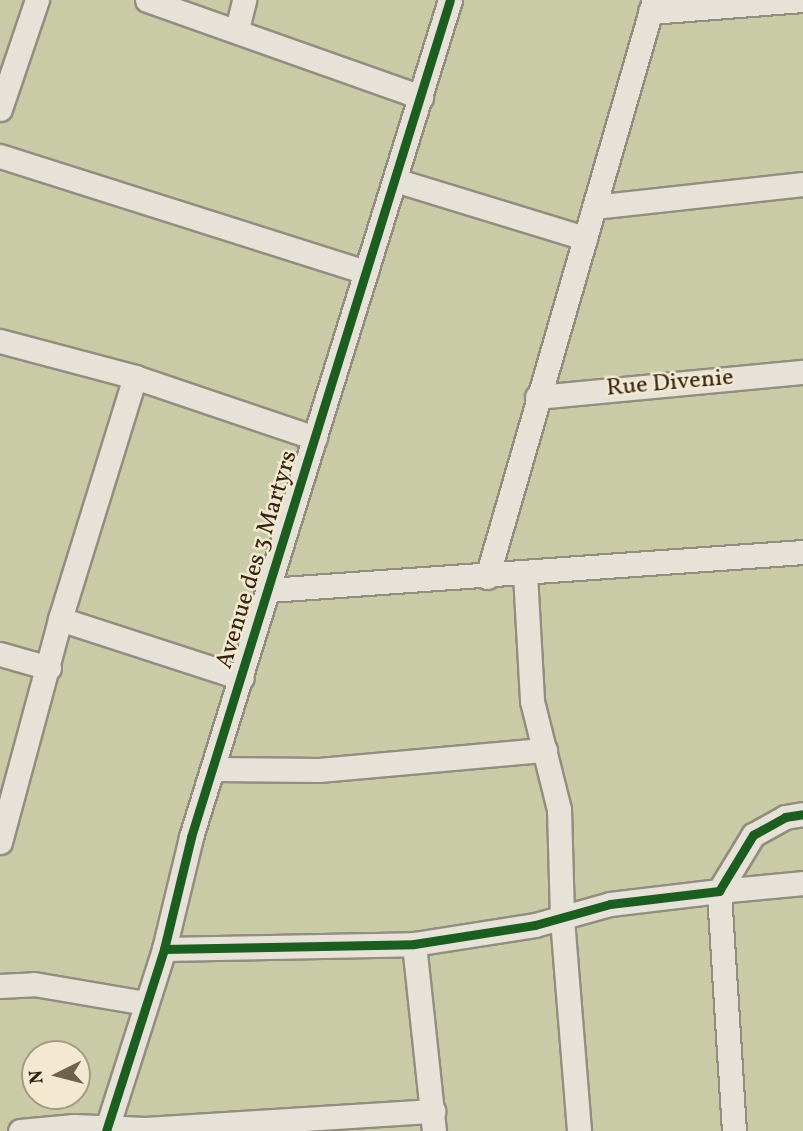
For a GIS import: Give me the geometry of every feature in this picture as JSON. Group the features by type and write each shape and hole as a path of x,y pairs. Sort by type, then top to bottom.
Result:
{"street":[{"path":"0,109 8,53 37,0"},
{"path":"147,0 237,29 421,97"},
{"path":"237,29 244,0"},
{"name":"Avenue des 3 Martyrs","path":"106,1130 164,949 191,837 215,769 450,0"},
{"path":"487,577 652,6 803,0"},
{"path":"0,156 366,272"},
{"path":"395,180 585,237"},
{"path":"594,207 803,184"},
{"path":"0,341 135,377 315,438"},
{"name":"Rue Divenie","path":"537,397 803,372"},
{"path":"0,842 49,668 60,619 135,377"},
{"path":"269,590 487,577 803,552"},
{"path":"525,574 532,701 559,809 562,919 579,1131"},
{"path":"60,619 242,678"},
{"path":"0,654 49,668"},
{"path":"215,769 319,770 545,750"},
{"path":"734,1131 719,891 753,835 785,817 803,814"},
{"path":"164,949 414,944 562,919 599,906 803,883"},
{"path":"20,1131 433,1121 414,944"},
{"path":"0,986 34,984 145,1003"}],"green space":[{"path":"0,0 803,0 803,1131 0,1131"}],"cycle path":[{"path":"106,1131 164,949 191,837 450,0"},
{"path":"164,949 414,944 535,925 610,904 719,891 753,835 785,817 803,814"}]}
